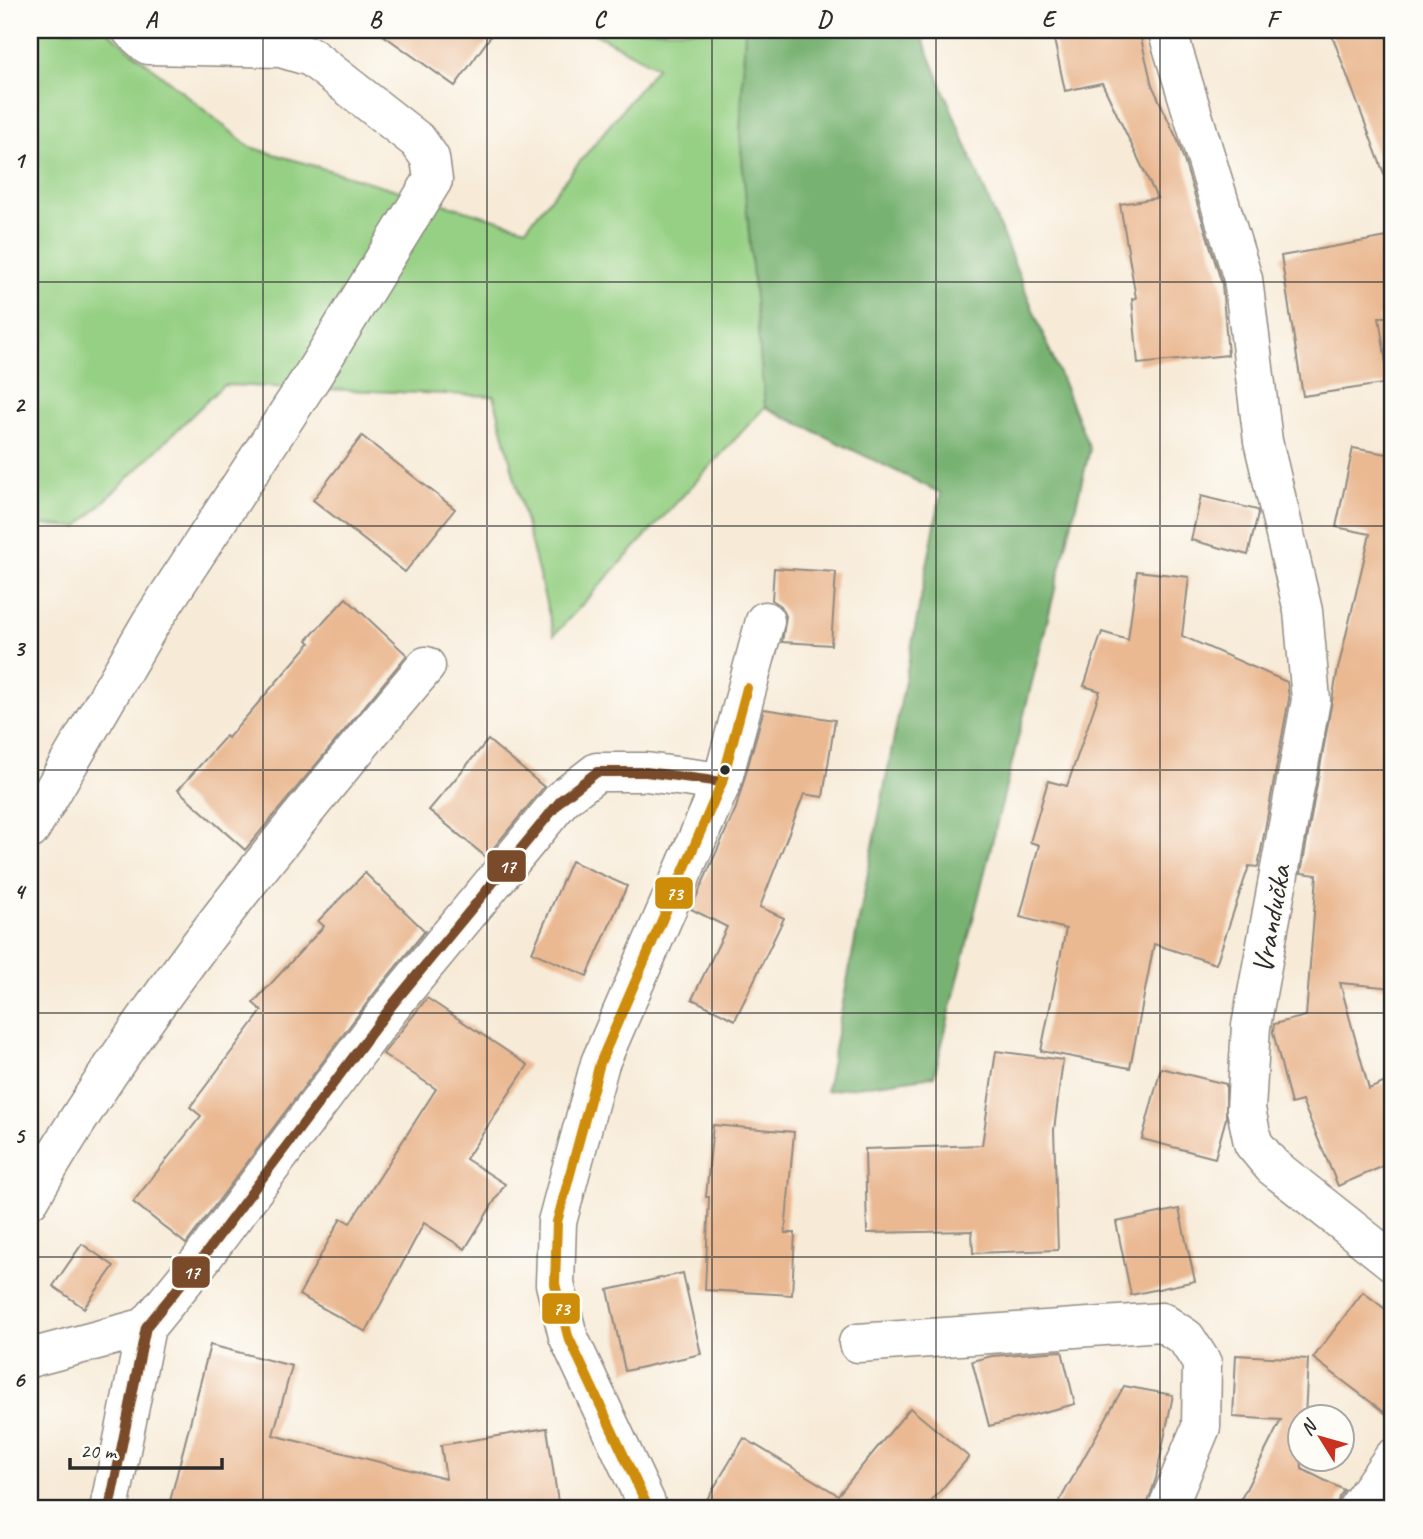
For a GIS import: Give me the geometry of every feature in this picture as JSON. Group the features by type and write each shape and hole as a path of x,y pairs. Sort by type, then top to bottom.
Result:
{"street":[{"path":"30,830 150,624 313,375 433,180 430,158 418,141 311,57 281,48 148,45 131,30"},
{"name":"Vrandučka","path":"1167,30 1243,279 1263,441 1303,611 1311,700 1251,1026 1246,1109 1253,1143 1272,1166 1393,1262"},
{"path":"646,1509 646,1503 568,1336 555,1284 557,1223 600,1063 722,782 765,621"},
{"path":"30,1199 65,1138 186,960 297,818 426,666"},
{"path":"109,1509 146,1327 200,1261 393,1004 562,799 597,772 646,772 722,782"},
{"path":"858,1343 1162,1322 1186,1338 1202,1363 1201,1427 1167,1509"},
{"path":"30,1358 146,1327"},
{"path":"1357,1509 1393,1458"}],"green space":[{"path":"30,30 106,30 250,147 526,228 657,67 588,30 745,30 740,136 765,407 554,635 494,396 223,385 78,527 30,524"},
{"path":"745,30 919,30 1090,449 934,1076 826,1091 941,493 765,407 740,136"}],"building":[{"path":"376,30 495,30 455,86"},
{"path":"1052,30 1139,30 1152,85 1178,141 1222,284 1228,355 1138,364 1132,299 1136,298 1120,204 1157,198 1102,83 1065,91"},
{"path":"1330,30 1393,30 1393,187 1389,187"},
{"path":"1393,236 1393,317 1379,317 1389,383 1303,396 1281,256"},
{"path":"362,436 455,509 405,572 313,500"},
{"path":"1353,448 1393,455 1393,988 1340,983 1369,1089 1393,1079 1393,1162 1338,1186 1302,1101 1291,1104 1273,1032 1274,1024 1306,1016 1317,875 1301,873 1337,673 1370,534 1336,527"},
{"path":"1201,496 1257,510 1248,555 1191,540"},
{"path":"774,568 836,572 831,645 782,642 786,616 781,606 772,600"},
{"path":"1137,571 1189,577 1182,636 1287,682 1289,699 1258,867 1249,866 1216,964 1154,944 1130,1068 1041,1051 1066,929 1020,917 1039,845 1030,842 1048,781 1067,786 1100,691 1084,686 1102,632 1128,640"},
{"path":"346,598 407,655 245,850 178,790 226,736 228,738 310,643 307,640"},
{"path":"764,709 835,720 823,797 804,794 760,907 784,918 735,1020 692,999 727,927 691,909 736,808"},
{"path":"488,740 544,787 486,857 429,810"},
{"path":"571,861 627,886 587,976 532,952"},
{"path":"365,873 425,931 376,991 186,1244 133,1202 201,1116 190,1107 262,1011 253,1003 324,926 318,921"},
{"path":"427,998 528,1065 466,1159 505,1184 465,1249 424,1223 366,1332 299,1295 341,1218 350,1223 436,1089 383,1054"},
{"path":"996,1051 1063,1060 1054,1130 1058,1250 973,1253 972,1231 867,1233 865,1149 982,1145"},
{"path":"1161,1068 1226,1084 1226,1118 1215,1158 1142,1139"},
{"path":"713,1125 794,1132 785,1233 795,1233 792,1295 705,1290 709,1197 706,1197"},
{"path":"1179,1209 1195,1281 1131,1295 1116,1222"},
{"path":"82,1244 114,1266 84,1308 53,1286"},
{"path":"683,1273 701,1354 625,1371 608,1290"},
{"path":"1363,1292 1393,1315 1393,1419 1313,1358"},
{"path":"210,1345 292,1366 273,1435 446,1479 441,1445 547,1428 559,1509 168,1509"},
{"path":"1062,1351 1075,1404 989,1426 972,1361 992,1356"},
{"path":"1236,1355 1308,1359 1306,1402 1286,1402 1286,1472 1308,1472 1344,1490 1336,1509 1236,1509 1281,1420 1233,1417"},
{"path":"1124,1386 1173,1395 1156,1478 1146,1509 1055,1509"},
{"path":"910,1408 969,1457 925,1509 701,1509 744,1438 838,1495"}],"transit line":[{"name":"73","path":"646,1509 646,1503 568,1336 555,1284 557,1222 600,1063 722,782 747,688"},
{"name":"17","path":"109,1509 146,1327 200,1261 393,1004 562,799 597,772 646,772 722,782"}]}
